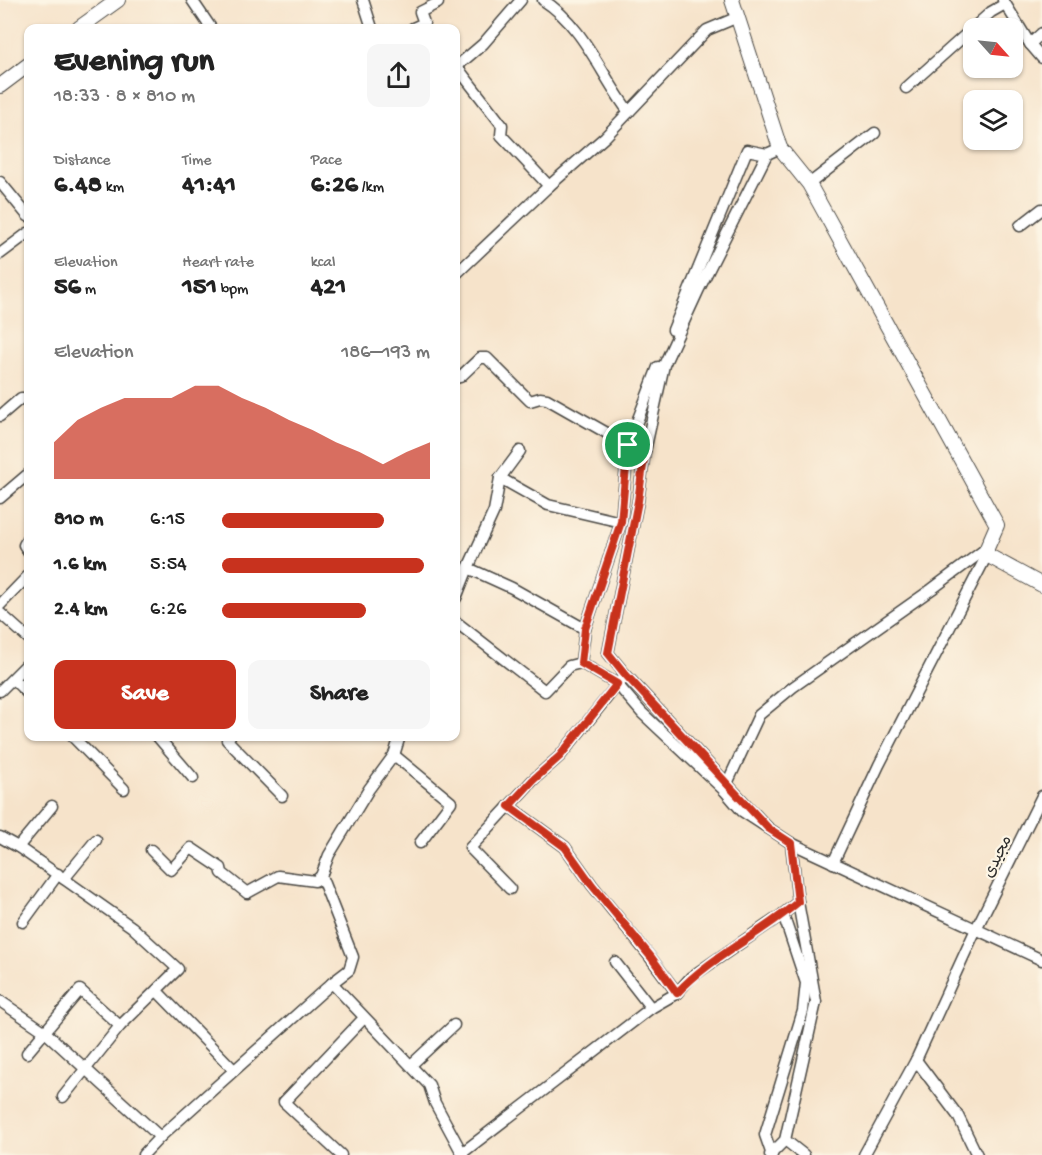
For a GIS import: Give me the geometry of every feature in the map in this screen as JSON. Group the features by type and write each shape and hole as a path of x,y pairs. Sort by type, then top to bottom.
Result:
{"street":[{"path":"85,24 118,0"},
{"path":"192,0 209,24"},
{"path":"363,0 371,24"},
{"path":"460,64 483,44 521,0"},
{"path":"543,0 573,26 614,93 629,112"},
{"path":"732,0 780,148 810,184 998,525 833,863"},
{"path":"906,88 1004,2 1030,44 1042,58"},
{"path":"422,24 424,23 420,12 438,3"},
{"path":"460,270 549,186 577,163 707,30 738,17"},
{"path":"1030,44 1042,33"},
{"path":"0,86 24,69"},
{"path":"460,71 502,125 501,135 549,186"},
{"path":"810,184 875,133"},
{"path":"581,663 585,629 621,522 628,445 747,150 767,154 780,148"},
{"path":"742,811 725,787 608,653 638,501 645,451 664,365 699,289 767,154"},
{"path":"0,182 24,211"},
{"path":"1020,226 1042,209"},
{"path":"0,254 24,236"},
{"path":"460,377 480,358 487,358 530,401 540,398 547,399 628,445 645,451"},
{"path":"0,416 24,398"},
{"path":"460,588 494,512 500,478 520,451"},
{"path":"0,498 24,478"},
{"path":"500,478 548,505 621,522"},
{"path":"987,551 1042,585"},
{"path":"725,787 759,715 794,687 987,551"},
{"path":"468,568 512,588 585,629"},
{"path":"0,605 24,580"},
{"path":"0,613 24,634"},
{"path":"460,624 545,691 569,666 581,663 617,684 642,713 768,828"},
{"path":"0,691 24,667"},
{"path":"510,889 470,849 533,780 560,756 625,674"},
{"path":"13,679 24,690"},
{"path":"77,741 124,789"},
{"path":"161,741 193,778"},
{"path":"228,741 282,796"},
{"path":"151,850 171,870 191,848 221,868 222,873 247,894 278,876 315,881 321,876 329,855 369,789 394,755 398,741"},
{"path":"394,755 451,802 420,843"},
{"name":"مجیدی","path":"864,1155 916,1060 976,929 1042,796"},
{"path":"18,847 51,806"},
{"path":"509,806 565,847 677,993"},
{"path":"729,807 742,811 791,843 1042,960"},
{"path":"0,837 61,876 132,927 178,969 120,1026 63,1097"},
{"path":"23,922 61,876 96,840"},
{"path":"771,1155 785,1140 816,1002 798,902 791,843"},
{"path":"144,1155 160,1137 234,1070 332,982 349,970 352,957 321,876"},
{"path":"332,982 429,1085 435,1103 466,1153 651,1008 677,993 692,977 798,902"},
{"path":"771,1155 765,1135 803,1011 806,983 783,914"},
{"path":"615,962 651,1008"},
{"path":"27,1053 80,990 120,1026"},
{"path":"157,991 234,1070"},
{"path":"0,1001 44,1031 160,1137"},
{"path":"341,1155 284,1102 364,1018"},
{"path":"411,1065 454,1025"},
{"path":"916,1060 958,1116 977,1155"},
{"path":"785,1140 804,1155"}],"route":[{"path":"628,445 645,451 638,501 608,653 768,828 791,843 798,902 692,977 677,993 565,847 509,806 560,756 617,684 581,663 585,629 621,522 628,445"}]}
